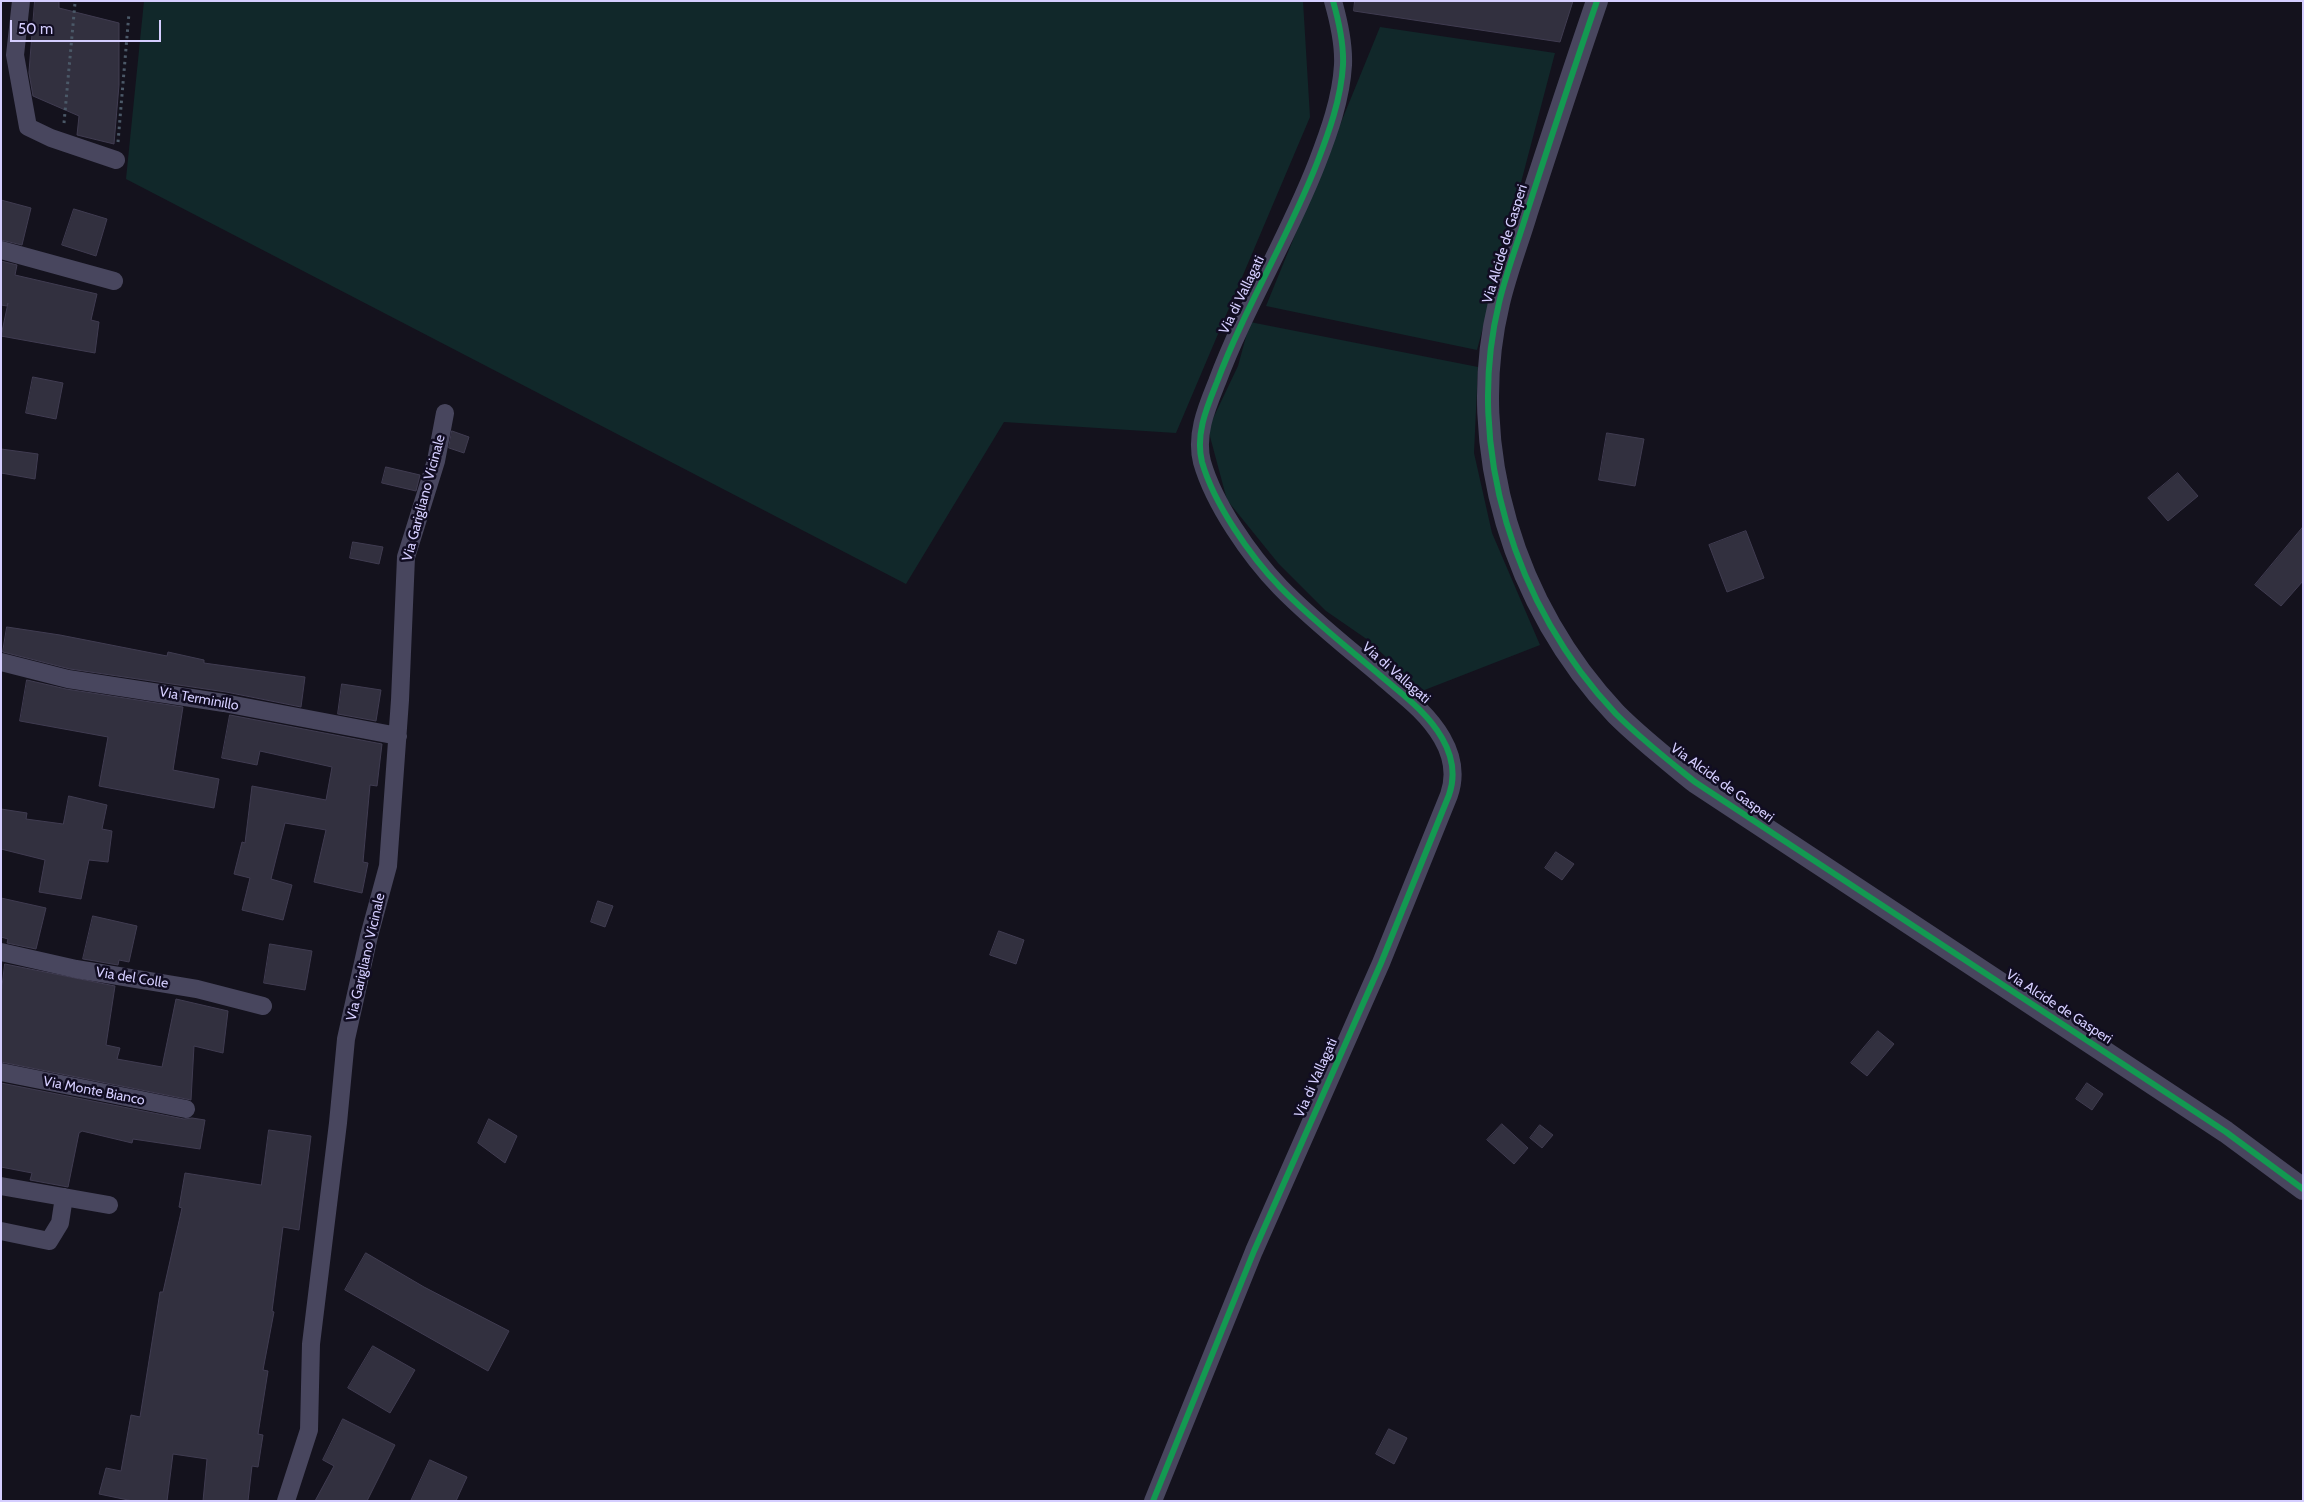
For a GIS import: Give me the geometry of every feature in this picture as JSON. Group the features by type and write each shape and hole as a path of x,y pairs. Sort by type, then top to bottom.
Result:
{"street":[{"path":"21,1 15,55 28,127 116,160"},
{"name":"Via di Vallagati","path":"1153,1501 1254,1252 1380,963 1450,796 1453,782 1453,767 1449,753 1432,723 1415,705 1302,608 1263,568 1244,542 1216,496 1201,460 1200,437 1202,423 1228,353 1300,207 1331,125 1343,64 1342,40 1333,1"},
{"name":"Via Alcide de Gasperi","path":"1597,1 1558,114 1499,304 1489,378 1488,422 1498,492 1526,575 1552,628 1579,668 1616,713 1656,750 1695,782 2226,1132 2303,1189"},
{"path":"1,250 114,281"},
{"name":"Via Garigliano Vicinale","path":"286,1501 309,1430 310,1344 338,1123 346,1040 369,936 388,866 398,736 406,557 436,461 445,413"},
{"name":"Via Terminillo","path":"1,662 68,679 224,703 398,736"},
{"name":"Via del Colle","path":"1,952 76,969 198,989 263,1006"},
{"name":"Via Monte Bianco","path":"1,1072 186,1109"},
{"path":"1,1186 108,1205"},
{"path":"1,1231 49,1241 60,1224 64,1197"}],"path":[{"path":"62,141 75,2"},
{"path":"116,160 129,13"}],"green space":[{"path":"144,1 1303,1 1310,117 1176,433 1004,422 906,584 126,179"},
{"path":"1380,27 1555,53 1477,350 1266,306"},
{"path":"1250,322 1478,367 1474,453 1492,533 1540,645 1422,691 1368,640 1326,611 1278,563 1227,500 1208,429 1238,366"}],"building":[{"path":"35,1 59,1 59,8 119,23 119,85 114,144 77,135 79,116 33,96 29,73"},
{"path":"1355,1 1573,1 1560,42 1354,11"},
{"path":"1,200 31,208 22,245 1,240"},
{"path":"74,209 107,219 96,256 62,245"},
{"path":"1,261 17,265 15,275 97,294 91,320 99,322 95,353 1,336 8,303 7,306 1,305"},
{"path":"33,377 63,383 56,419 26,413"},
{"path":"452,431 469,437 464,453 449,448"},
{"path":"1607,433 1644,439 1635,486 1599,480"},
{"path":"1,449 38,454 35,479 1,473"},
{"path":"386,467 420,475 416,491 382,483"},
{"path":"2178,473 2198,496 2168,521 2148,498"},
{"path":"2303,527 2303,581 2281,606 2255,585"},
{"path":"1746,531 1764,578 1727,592 1709,545"},
{"path":"353,542 383,547 379,564 350,558"},
{"path":"7,627 60,635 167,656 168,652 204,660 204,663 305,677 301,707 226,692 70,669 3,652"},
{"path":"27,680 66,689 183,707 173,770 219,779 214,808 99,786 108,737 20,721"},
{"path":"342,684 381,690 376,721 338,714"},
{"path":"230,715 382,744 377,786 370,785 363,862 368,863 362,893 314,882 326,830 285,823 271,879 292,885 283,920 242,910 250,878 234,874 242,842 245,843 252,786 326,800 332,767 260,751 257,765 222,758"},
{"path":"69,796 107,805 102,829 112,831 108,862 89,860 81,899 39,892 45,860 1,849 1,809 27,813 26,819 63,824"},
{"path":"1556,852 1574,864 1562,880 1545,868"},
{"path":"1,898 46,908 36,949 7,943 8,939 1,937"},
{"path":"598,901 613,906 605,927 591,922"},
{"path":"93,916 137,926 129,962 119,960 118,965 83,959"},
{"path":"999,931 1024,940 1016,964 990,955"},
{"path":"270,944 312,951 305,990 264,983"},
{"path":"5,964 115,986 106,1045 120,1048 117,1059 162,1067 176,999 228,1011 223,1053 194,1046 191,1100 1,1062 1,995"},
{"path":"1878,1031 1894,1044 1867,1076 1851,1063"},
{"path":"1,1083 184,1119 205,1120 200,1149 133,1139 132,1143 82,1131 79,1133 68,1187 30,1180 32,1173 1,1167"},
{"path":"2087,1083 2103,1094 2092,1110 2076,1099"},
{"path":"489,1119 517,1136 505,1163 478,1143"},
{"path":"1502,1124 1528,1148 1514,1164 1487,1140"},
{"path":"1540,1125 1553,1135 1542,1148 1530,1138"},
{"path":"269,1130 311,1136 299,1230 283,1227 272,1311 274,1312 263,1370 268,1371 258,1434 263,1435 258,1467 252,1466 248,1501 203,1501 207,1459 173,1454 167,1501 133,1501 99,1494 106,1468 121,1471 131,1415 140,1417 160,1292 163,1292 182,1208 179,1207 185,1173 261,1185"},
{"path":"366,1253 424,1287 509,1331 488,1371 345,1290"},
{"path":"373,1346 415,1370 390,1413 348,1388"},
{"path":"343,1419 395,1445 367,1501 315,1501 334,1466 323,1460"},
{"path":"1389,1429 1407,1438 1394,1464 1376,1454"},
{"path":"430,1460 467,1477 456,1501 411,1501"}],"cycle path":[{"path":"1153,1501 1254,1251 1381,963 1449,795 1453,773 1449,752 1442,738 1422,712 1304,610 1280,587 1245,545 1215,495 1200,452 1203,421 1213,391 1240,327 1306,191 1334,115 1342,78 1343,49 1333,1"},
{"path":"1597,1 1505,280 1499,303 1490,358 1488,413 1494,468 1506,523 1525,575 1550,625 1581,672 1616,714 1645,741 1695,782 2226,1132 2303,1189"}]}
